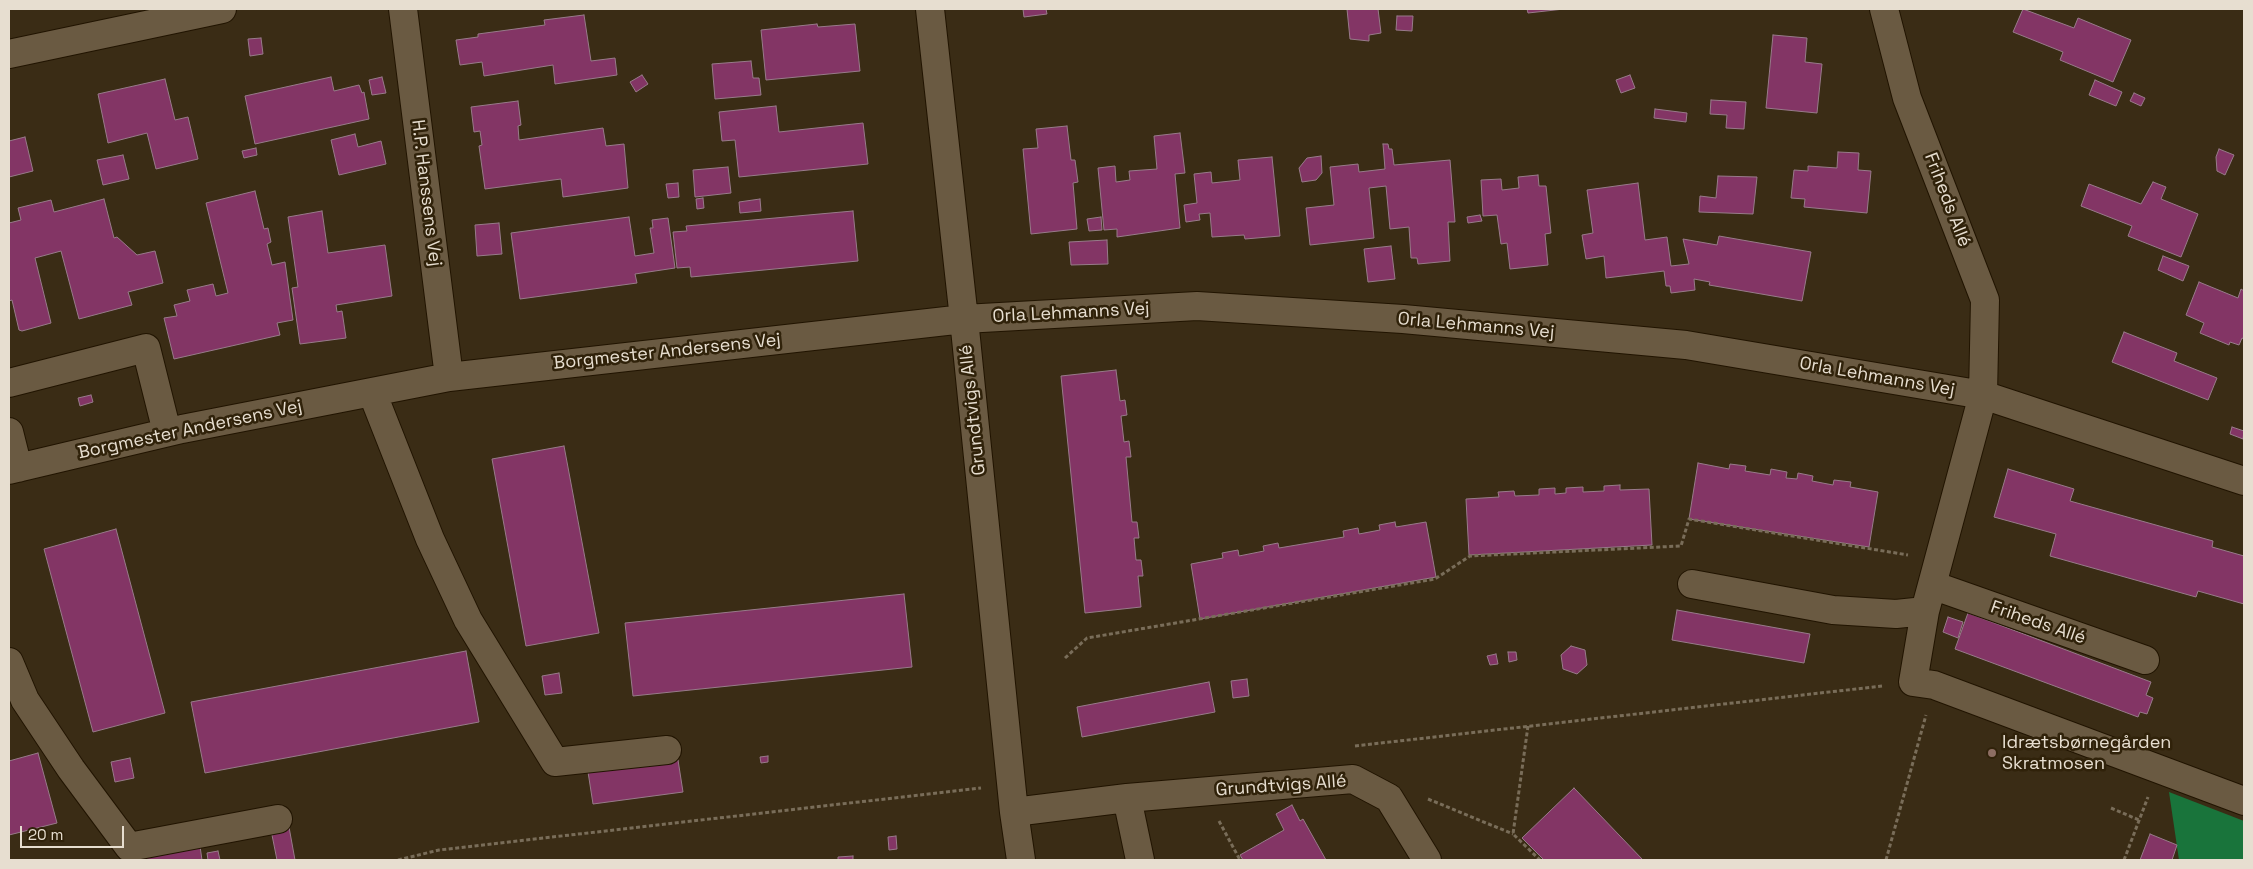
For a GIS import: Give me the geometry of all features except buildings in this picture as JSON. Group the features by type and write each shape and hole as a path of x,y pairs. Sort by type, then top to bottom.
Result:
{"street":[{"path":"9,54 222,9"},
{"name":"H.P. Hanssens Vej","path":"403,9 449,377"},
{"name":"Grundtvigs Allé","path":"930,9 964,319 1014,812 1021,860"},
{"name":"Friheds Allé","path":"1884,9 1907,98 1985,300 1983,395 1928,598 1913,682 1934,685 2244,801"},
{"name":"Orla Lehmanns Vej","path":"964,319 1197,306 1403,319 1686,345 1983,395"},
{"name":"Borgmester Andersens Vej","path":"13,469 166,432 449,377 964,319"},
{"path":"9,382 146,348 166,432"},
{"path":"372,392 430,539 468,620 555,762 668,750"},
{"path":"1983,395 2244,481"},
{"path":"9,432 13,469"},
{"path":"1692,584 1833,610 1896,614 1928,598"},
{"name":"Friheds Allé","path":"1928,598 2144,660"},
{"path":"9,662 25,700 71,770 129,847 278,819"},
{"name":"Grundtvigs Allé","path":"1014,812 1127,798 1353,779 1389,798"},
{"path":"1127,798 1140,860"},
{"path":"1389,798 1427,860"}],"path":[{"path":"1065,658 1087,638 1435,579 1470,556 1681,546 1689,519 1939,560"},
{"path":"1886,860 1934,685"},
{"path":"1513,834 1528,726"},
{"path":"2124,860 2160,769"},
{"path":"1202,792 1240,860"},
{"path":"1389,798 1413,793 1513,834 1540,860"},
{"path":"2111,808 2140,820"}],"green space":[{"path":"2169,792 2244,821 2244,860 2179,860"}],"place":[{"name":"Idrætsbørnegården Skratmosen","path":"1992,753"}]}
